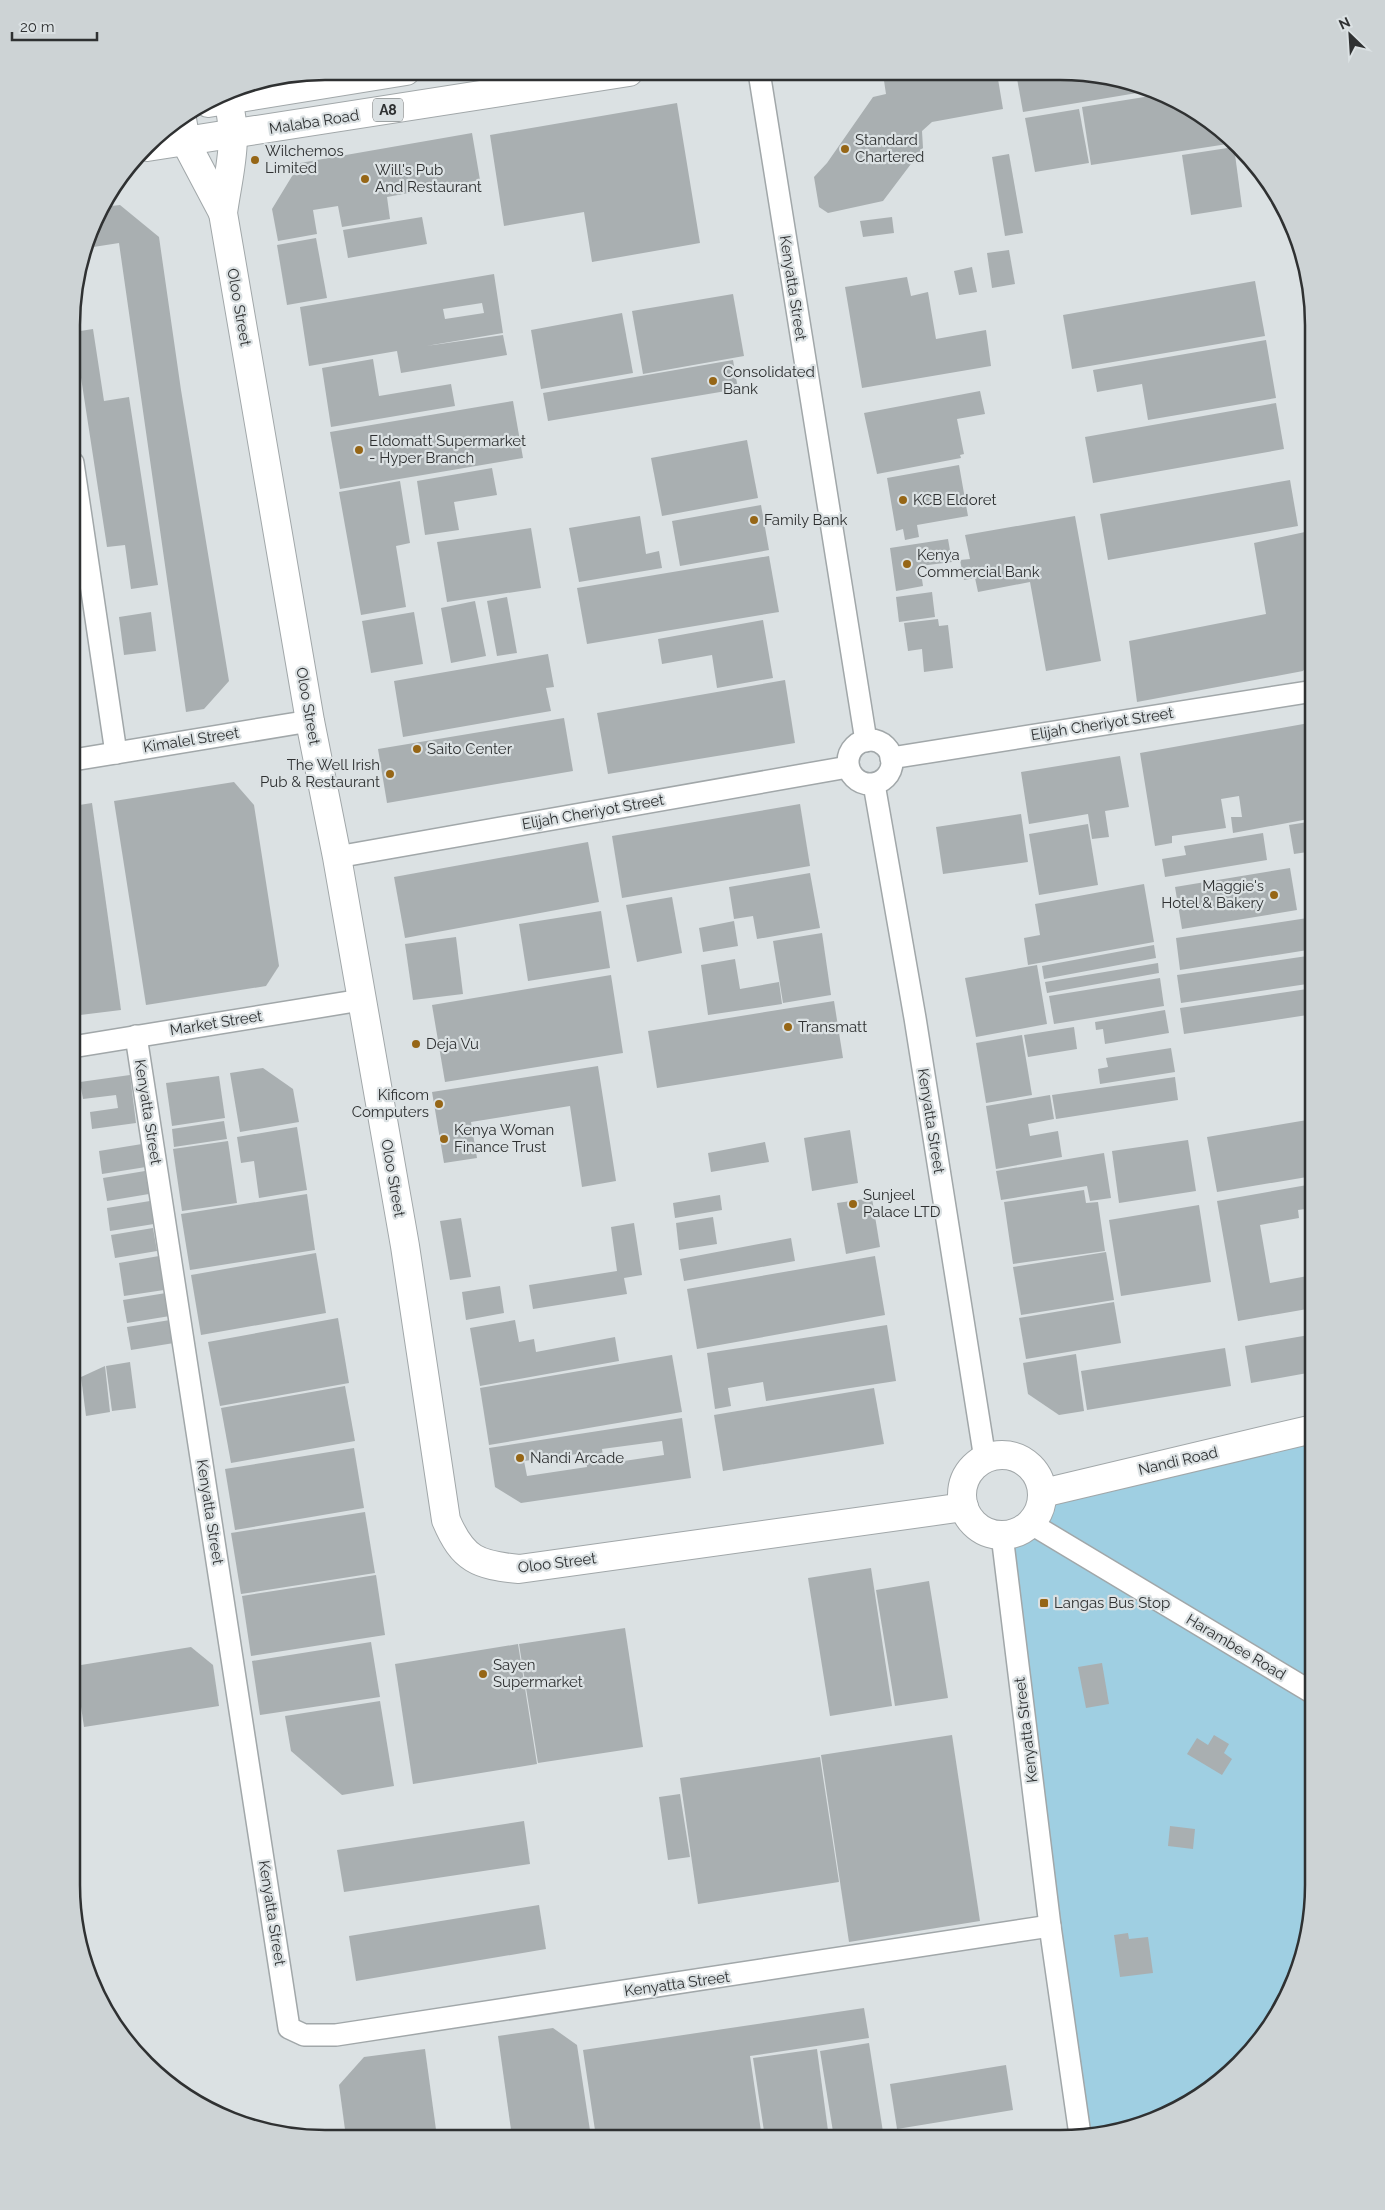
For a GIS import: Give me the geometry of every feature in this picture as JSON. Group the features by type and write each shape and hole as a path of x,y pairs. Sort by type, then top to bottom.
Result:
{"main road":[{"name":"A8","path":"237,96 351,80"},
{"name":"Malaba Road","path":"163,141 184,131 234,135 579,80"},
{"name":"Oloo Street","path":"222,103 234,135 223,213"},
{"name":"Oloo Street","path":"184,131 223,213 310,721 337,857 405,1246 446,1520 454,1539 471,1558 491,1567 519,1569 964,1507"},
{"name":"Nandi Road","path":"1043,1493 1305,1431"},
{"path":"998,1455 1024,1460 1040,1480 1043,1493 1041,1504 1030,1523 1012,1534 989,1533 978,1528 969,1518 964,1507 962,1495 968,1474 985,1459 998,1455"}],"street":[{"name":"Kenyatta Street","path":"760,80 866,740"},
{"path":"80,510 116,753"},
{"name":"Elijah Cheriyot Street","path":"891,758 1305,692"},
{"name":"Kimalel Street","path":"80,759 310,721"},
{"path":"866,740 872,740 885,746 891,758 891,765 886,777 874,784 860,782 854,778 848,767 850,753 854,747 866,740"},
{"name":"Elijah Cheriyot Street","path":"337,857 848,767"},
{"name":"Kenyatta Street","path":"874,784 915,1018 985,1459"},
{"name":"Market Street","path":"80,1046 361,1000"},
{"name":"Kenyatta Street","path":"136,1036 289,2028 304,2035 336,2035 1050,1926"},
{"name":"Harambee Road","path":"1030,1523 1305,1689"},
{"name":"Kenyatta Street","path":"1002,1535 1050,1926 1079,2129"}],"shaded area":[{"path":"1305,1436 1305,1885 1303,1917 1292,1964 1280,1993 1264,2021 1244,2047 1222,2069 1196,2089 1154,2111 1123,2122 1082,2129 1008,1540 1026,1532 1036,1524 1040,1519 1049,1495"}],"building":[{"path":"884,80 998,80 1003,109 932,122 922,131 923,148 883,201 828,213 819,207 814,177 827,163 873,97 886,94"},
{"path":"1017,80 1092,82 1138,93 1023,112"},
{"path":"1148,96 1168,105 1196,121 1225,144 1091,165 1082,107"},
{"path":"677,103 700,243 592,262 584,212 504,226 490,135"},
{"path":"1079,109 1089,163 1035,172 1025,118"},
{"path":"472,133 480,180 387,197 390,219 342,227 338,206 313,210 317,234 278,241 272,209 300,163"},
{"path":"1229,148 1235,154 1242,207 1191,215 1182,155"},
{"path":"1009,154 1023,233 1005,236 992,157"},
{"path":"120,205 159,237 181,390 229,681 204,709 186,712 119,243 93,247 111,206"},
{"path":"422,217 427,244 348,258 343,230"},
{"path":"892,217 894,233 863,237 860,221"},
{"path":"316,238 327,298 287,305 277,245"},
{"path":"1009,250 1015,284 992,288 987,253"},
{"path":"972,267 977,292 959,295 954,271"},
{"path":"494,274 503,333 426,346 503,335 507,355 401,373 397,351 309,366 300,307","holes":["482,303 484,313 445,319 443,309"]},
{"path":"907,277 911,296 928,292 936,339 986,330 991,366 862,388 845,287"},
{"path":"1255,281 1265,336 1072,369 1063,315"},
{"path":"733,294 744,356 643,374 632,311"},
{"path":"622,313 633,373 541,389 531,330"},
{"path":"93,329 104,401 129,397 158,585 131,589 125,545 107,547 80,371 80,331"},
{"path":"1266,340 1276,398 1148,420 1142,384 1097,392 1093,370"},
{"path":"373,359 379,396 451,384 455,406 331,427 322,368"},
{"path":"733,360 738,389 548,421 543,393"},
{"path":"980,391 985,414 957,419 964,454 960,455 961,458 877,474 864,413"},
{"path":"513,401 523,458 340,489 330,432"},
{"path":"1276,403 1284,449 1093,483 1085,437"},
{"path":"747,440 758,498 662,516 651,458"},
{"path":"959,465 968,516 917,525 919,537 905,540 903,529 896,531 887,478"},
{"path":"492,468 497,495 454,502 459,530 425,535 417,481"},
{"path":"1290,480 1298,526 1108,560 1100,514"},
{"path":"400,481 410,543 396,546 406,607 361,615 339,492"},
{"path":"761,505 769,550 680,566 672,521"},
{"path":"640,516 646,554 659,551 662,568 579,582 569,528"},
{"path":"1075,516 1101,661 1046,671 1030,582 978,592 975,578 964,580 960,560 970,559 965,535"},
{"path":"531,528 541,588 447,602 437,542"},
{"path":"1305,532 1305,668 1303,671 1137,702 1129,641 1266,614 1254,543"},
{"path":"948,539 952,562 920,566 923,586 896,591 890,548"},
{"path":"769,556 779,612 587,644 577,588"},
{"path":"932,592 935,617 899,622 896,597"},
{"path":"507,597 517,653 497,656 487,601"},
{"path":"475,601 486,656 451,663 441,608"},
{"path":"151,612 156,651 124,655 119,617"},
{"path":"414,612 423,664 371,673 362,621"},
{"path":"938,619 939,626 948,625 953,668 924,672 922,649 908,651 904,623"},
{"path":"763,620 773,678 717,688 712,655 662,664 658,639"},
{"path":"548,654 554,687 546,688 551,711 403,737 394,681"},
{"path":"785,680 795,743 608,774 597,713"},
{"path":"564,718 573,771 387,803 378,749"},
{"path":"1305,724 1305,820 1233,833 1231,817 1242,817 1239,796 1221,799 1226,828 1172,836 1172,843 1155,846 1140,753"},
{"path":"1120,756 1129,807 1105,811 1109,837 1092,839 1088,814 1029,824 1021,772"},
{"path":"234,782 254,805 279,966 266,986 146,1005 114,801"},
{"path":"92,803 121,1010 80,1015 80,805"},
{"path":"800,804 810,866 622,898 612,836"},
{"path":"1021,814 1028,862 943,874 936,827"},
{"path":"1305,822 1305,852 1294,854 1289,825"},
{"path":"1088,824 1098,885 1039,895 1029,834"},
{"path":"1263,833 1267,860 1165,877 1162,859 1186,855 1184,846"},
{"path":"588,842 599,902 405,938 394,877"},
{"path":"1290,868 1297,910 1182,929 1175,887"},
{"path":"810,873 820,928 757,939 753,916 734,919 729,887"},
{"path":"1144,884 1154,942 1028,965 1024,938 1040,935 1035,904"},
{"path":"672,897 682,953 637,962 626,905"},
{"path":"601,911 610,968 528,981 519,924"},
{"path":"1305,918 1305,950 1180,970 1176,938"},
{"path":"734,921 738,946 703,952 699,928"},
{"path":"822,933 831,995 783,1003 773,941"},
{"path":"456,937 463,994 413,1000 405,944"},
{"path":"1154,945 1156,958 1044,979 1042,966"},
{"path":"1305,956 1305,984 1181,1003 1177,975"},
{"path":"735,959 740,989 779,982 782,1004 708,1015 701,965"},
{"path":"1158,963 1159,973 1047,993 1045,982"},
{"path":"1037,965 1047,1024 976,1037 965,978"},
{"path":"611,975 623,1053 445,1082 432,1005"},
{"path":"1160,978 1164,1006 1054,1024 1049,996"},
{"path":"1305,989 1305,1015 1184,1034 1180,1008"},
{"path":"834,1001 843,1058 657,1088 648,1031"},
{"path":"1165,1010 1169,1033 1105,1044 1103,1029 1096,1030 1095,1022"},
{"path":"1074,1027 1077,1049 1028,1057 1024,1035"},
{"path":"1022,1035 1032,1095 986,1103 976,1043"},
{"path":"1171,1048 1175,1072 1100,1084 1098,1069 1108,1067 1106,1058"},
{"path":"598,1066 616,1181 582,1187 570,1106 471,1122 477,1158 444,1163 432,1092"},
{"path":"263,1068 293,1089 299,1122 240,1132 230,1073"},
{"path":"130,1075 136,1123 92,1129 90,1112 118,1108 116,1095 83,1099 80,1082"},
{"path":"219,1076 225,1118 172,1126 166,1083"},
{"path":"1175,1077 1178,1100 1056,1119 1052,1095"},
{"path":"1050,1095 1054,1119 1028,1124 1030,1136 1058,1131 1062,1157 996,1169 986,1106"},
{"path":"1305,1120 1305,1177 1217,1192 1207,1137"},
{"path":"224,1121 227,1139 174,1147 172,1129"},
{"path":"297,1127 307,1190 259,1198 254,1161 241,1163 237,1137"},
{"path":"850,1130 858,1183 812,1191 804,1138"},
{"path":"1188,1140 1196,1191 1119,1203 1112,1151"},
{"path":"228,1141 237,1203 182,1211 173,1149"},
{"path":"765,1142 769,1162 711,1172 708,1153"},
{"path":"142,1144 146,1167 102,1174 99,1151"},
{"path":"1104,1153 1111,1198 1090,1201 1087,1186 1001,1200 996,1171"},
{"path":"145,1171 149,1194 107,1201 103,1178"},
{"path":"1305,1185 1305,1209 1298,1210 1299,1218 1260,1225 1270,1283 1305,1276 1305,1309 1238,1321 1217,1201"},
{"path":"1084,1190 1086,1203 1098,1202 1105,1251 1013,1264 1004,1202"},
{"path":"307,1194 315,1250 190,1270 181,1214"},
{"path":"720,1195 722,1210 675,1218 673,1203"},
{"path":"872,1198 880,1247 846,1254 837,1203"},
{"path":"150,1201 154,1224 110,1231 107,1208"},
{"path":"1199,1205 1211,1282 1121,1296 1109,1220"},
{"path":"713,1217 717,1244 679,1250 676,1223"},
{"path":"461,1218 471,1277 450,1280 440,1221"},
{"path":"634,1223 642,1275 624,1278 627,1294 533,1309 529,1285 617,1271 611,1227"},
{"path":"153,1228 157,1251 115,1258 111,1235"},
{"path":"791,1238 795,1261 684,1281 680,1259"},
{"path":"1106,1252 1114,1300 1021,1315 1013,1267"},
{"path":"316,1253 326,1313 201,1335 191,1275"},
{"path":"159,1256 164,1290 124,1296 119,1263"},
{"path":"875,1256 885,1315 697,1349 687,1289"},
{"path":"500,1286 504,1313 466,1320 462,1292"},
{"path":"166,1293 170,1316 127,1323 123,1300"},
{"path":"1114,1302 1121,1343 1026,1359 1019,1318"},
{"path":"338,1318 349,1383 220,1406 208,1342"},
{"path":"170,1320 174,1343 131,1350 127,1327"},
{"path":"515,1320 519,1342 534,1339 536,1352 615,1337 619,1361 480,1386 470,1328"},
{"path":"887,1325 896,1381 766,1401 763,1382 728,1388 731,1406 715,1409 707,1353"},
{"path":"1305,1336 1305,1373 1251,1383 1245,1346"},
{"path":"1225,1348 1231,1386 1087,1410 1081,1371"},
{"path":"1076,1354 1084,1411 1059,1415 1028,1394 1023,1363"},
{"path":"672,1355 682,1412 489,1445 480,1388"},
{"path":"130,1362 136,1408 112,1411 106,1366"},
{"path":"105,1366 110,1412 86,1416 81,1377"},
{"path":"345,1386 355,1441 231,1463 221,1408"},
{"path":"874,1388 884,1444 723,1471 714,1415"},
{"name":"Nandi Arcade","path":"682,1418 691,1478 521,1503 495,1487 489,1448","holes":["662,1441 664,1455 604,1464 602,1449","585,1453 587,1467 527,1476 524,1461"]},
{"path":"354,1448 364,1508 235,1530 225,1469"},
{"path":"365,1512 375,1573 241,1594 231,1533"},
{"path":"871,1568 892,1706 830,1716 808,1578"},
{"path":"376,1575 385,1635 251,1656 242,1596"},
{"path":"929,1581 948,1698 895,1706 876,1590"},
{"path":"625,1628 643,1747 538,1763 519,1644"},
{"path":"371,1642 380,1697 260,1715 252,1661"},
{"path":"518,1644 537,1764 413,1784 395,1664"},
{"path":"191,1647 213,1665 219,1706 84,1727 80,1700 80,1665"},
{"path":"1102,1663 1109,1704 1086,1708 1078,1667"},
{"path":"380,1701 394,1786 342,1795 291,1751 285,1716"},
{"path":"952,1735 980,1921 849,1942 821,1755"},
{"path":"1214,1735 1229,1744 1224,1753 1232,1759 1222,1775 1187,1754 1197,1738 1208,1745"},
{"path":"820,1757 839,1882 698,1904 680,1778"},
{"path":"680,1794 690,1857 668,1860 659,1797"},
{"path":"524,1821 530,1864 344,1892 337,1850"},
{"path":"1170,1826 1195,1829 1193,1849 1168,1846"},
{"path":"539,1905 546,1949 356,1981 349,1936"},
{"path":"1128,1933 1129,1939 1148,1937 1153,1973 1120,1977 1114,1935"},
{"path":"864,2008 869,2038 750,2056 761,2130 595,2130 583,2050"},
{"path":"553,2028 577,2045 590,2130 511,2130 498,2036"},
{"path":"869,2043 883,2130 833,2130 820,2051"},
{"path":"425,2049 436,2130 345,2130 339,2085 364,2057"},
{"path":"817,2049 828,2130 764,2130 753,2058"},
{"path":"1006,2065 1013,2110 897,2129 890,2084"}],"place":[{"name":"Standard Chartered","path":"845,149"},
{"name":"Wilchemos Limited","path":"255,160"},
{"name":"Will's Pub And Restaurant","path":"365,179"},
{"name":"Consolidated Bank","path":"713,381"},
{"name":"Eldomatt Supermarket - Hyper Branch","path":"359,450"},
{"name":"KCB Eldoret","path":"903,500"},
{"name":"Family Bank","path":"754,520"},
{"name":"Kenya Commercial Bank","path":"907,564"},
{"name":"Saito Center","path":"417,749"},
{"name":"The Well Irish Pub & Restaurant","path":"390,774"},
{"name":"Maggie's Hotel & Bakery","path":"1274,895"},
{"name":"Transmatt","path":"788,1027"},
{"name":"Deja Vu","path":"416,1044"},
{"name":"Kificom Computers","path":"439,1104"},
{"name":"Kenya Woman Finance Trust","path":"444,1139"},
{"name":"Sunjeel Palace LTD","path":"853,1204"},
{"name":"Nandi Arcade","path":"520,1458"},
{"name":"Langas Bus Stop","path":"1044,1603"},
{"name":"Sayen Supermarket","path":"483,1674"}]}
